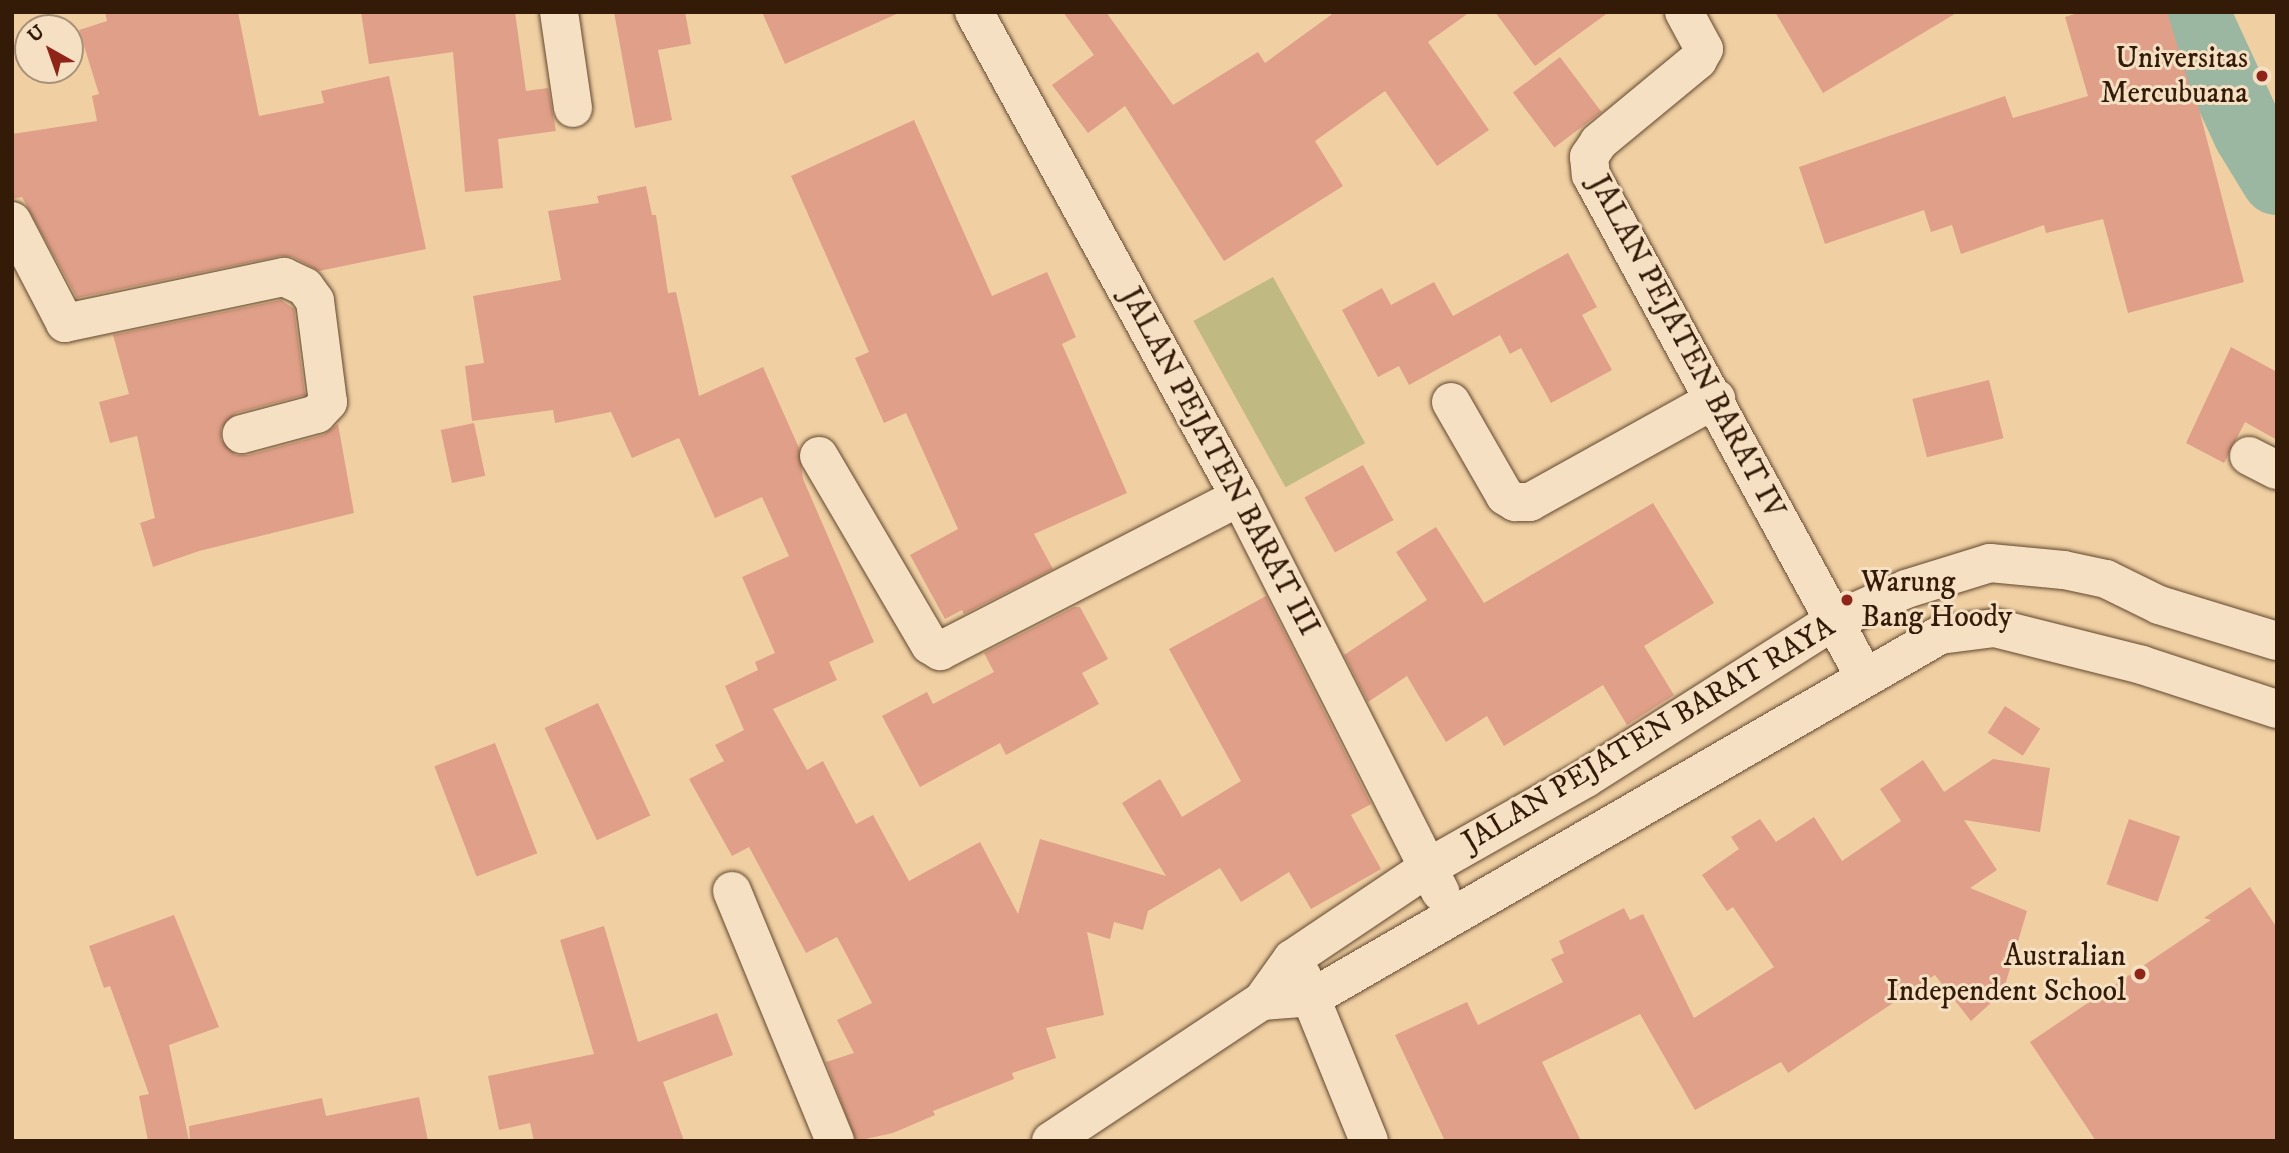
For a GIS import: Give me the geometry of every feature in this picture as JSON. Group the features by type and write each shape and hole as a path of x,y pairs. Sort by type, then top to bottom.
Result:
{"street":[{"path":"559,12 573,108"},
{"name":"JALAN PEJATEN BARAT III","path":"974,12 1240,497 1453,918"},
{"name":"JALAN PEJATEN BARAT IV","path":"1684,12 1701,38 1704,49 1698,60 1599,142 1589,157 1591,175 1716,399 1832,622 1864,676"},
{"path":"12,221 65,323 284,277 305,287 315,301 328,402 317,414 242,434"},
{"path":"1451,402 1505,496 1515,502 1530,502 1716,399"},
{"path":"819,456 930,645 940,651 1240,497"},
{"name":"JALAN PEJATEN BARAT RAYA","path":"1051,1141 1262,1001 1292,959 1429,867 1586,779 1832,622 1906,589 1990,563 2106,579 2159,605 2277,641"},
{"name":"JALAN PEJATEN BARAT RAYA","path":"1262,1001 1313,997 1453,918 1864,676 1940,635 1995,628 2142,665 2277,709"},
{"path":"732,891 835,1141"},
{"path":"1292,959 1313,997 1369,1141"}],"shaded area":[{"path":"1273,277 1365,443 1286,487 1193,321"}],"building":[{"path":"105,12 238,12 259,116 324,103 321,91 389,76 426,249 319,271 293,257 280,256 77,298 22,197 12,199 12,134 97,121 92,96 99,94 84,46 84,28 107,21"},
{"path":"361,12 515,12 526,91 548,88 556,131 498,139 503,188 465,192 453,52 369,64"},
{"path":"614,12 685,12 691,44 658,50 672,120 635,128"},
{"path":"762,12 901,12 785,64"},
{"path":"1063,12 1106,12 1173,105 1258,52 1265,63 1335,12 1470,12 1428,42 1489,130 1437,166 1385,91 1315,141 1343,186 1224,261 1125,106 1088,133 1052,85 1094,55"},
{"path":"1495,12 1609,12 1535,66"},
{"path":"1775,12 1958,12 1823,93"},
{"path":"2081,12 2167,12 2191,90 2194,90 2244,282 2128,313 2103,219 2046,233 2044,225 1961,254 1952,225 1931,232 1924,210 1825,244 1799,167 2005,96 2013,118 2088,96 2065,17"},
{"path":"1560,57 1602,112 1554,148 1513,93"},
{"path":"914,120 992,296 1047,272 1076,337 1062,344 1127,493 1034,534 1053,569 964,614 962,610 945,619 910,555 958,529 906,413 884,423 855,358 869,352 791,176"},
{"path":"646,186 652,215 656,215 668,293 676,292 699,396 763,367 799,448 803,479 874,642 829,662 837,680 773,709 807,770 823,761 856,824 873,815 909,881 980,842 1018,914 1040,839 1166,876 1122,803 1160,779 1182,817 1241,781 1169,649 1266,596 1371,804 1351,815 1381,869 1311,909 1289,872 1241,902 1220,868 1148,911 1143,930 1114,922 1110,939 1087,932 1104,1015 1046,1028 1056,1058 1012,1073 1014,1079 933,1111 935,1115 893,1133 856,1141 826,1062 854,1053 837,1020 872,1003 837,937 806,953 749,847 732,856 689,779 724,761 715,745 744,730 725,686 758,670 755,662 775,653 742,577 789,556 762,497 715,518 679,438 632,458 611,412 555,423 553,410 472,421 465,366 484,363 473,296 561,280 548,211 599,203 597,196"},
{"path":"1568,253 1597,307 1582,315 1612,370 1551,403 1521,348 1510,354 1500,335 1409,385 1399,366 1378,377 1342,310 1382,288 1391,305 1434,282 1453,316"},
{"path":"281,300 294,309 305,395 236,413 221,428 221,440 236,455 248,455 323,435 338,424 354,513 199,551 153,567 140,523 155,518 137,436 110,443 99,402 129,394 113,335"},
{"path":"2231,347 2277,372 2277,440 2245,422 2224,463 2186,443"},
{"path":"1989,380 2004,438 1927,457 1912,399"},
{"path":"474,423 485,476 452,483 441,430"},
{"path":"1363,465 1394,520 1335,553 1304,497"},
{"path":"1653,503 1714,603 1644,646 1674,695 1627,725 1603,685 1504,746 1487,716 1446,742 1407,676 1368,702 1344,655 1427,600 1396,552 1436,527 1484,603"},
{"path":"1074,607 1080,607 1108,659 1082,673 1099,704 1006,755 1000,743 920,787 882,716 927,692 933,704 994,672 984,653"},
{"path":"598,703 650,815 597,840 545,728"},
{"path":"2005,706 2040,729 2023,756 1988,733"},
{"path":"495,743 537,853 477,876 434,766"},
{"path":"1993,759 2050,768 2040,832 1964,820 1997,870 1970,888 2027,911 2003,992 1971,1021 1935,975 1788,1073 1781,1062 1695,1110 1640,1014 1542,1062 1581,1141 1445,1141 1395,1035 1467,1002 1478,1025 1563,982 1551,959 1564,953 1559,941 1624,908 1630,920 1643,914 1694,1018 1774,967 1733,907 1727,911 1702,875 1739,849 1731,837 1760,819 1776,842 1814,817 1842,861 1901,821 1880,789 1923,760 1944,792"},
{"path":"2129,819 2180,837 2158,902 2107,884"},
{"path":"2250,887 2277,928 2277,1141 2096,1141 2030,1042 2211,920 2204,918"},
{"path":"174,915 219,1027 169,1045 189,1141 148,1141 139,1096 149,1094 110,986 104,988 89,946"},
{"path":"604,926 638,1042 717,1013 733,1055 663,1082 684,1141 534,1141 530,1123 499,1130 488,1076 594,1054 560,940"},
{"path":"419,1097 428,1141 190,1141 189,1126 322,1098 326,1116"}],"waterway":[{"path":"2193,12 2249,133 2277,179"}],"place":[{"name":"Universitas Mercubuana","path":"2262,76"},
{"name":"Warung Bang Hoody","path":"1847,600"},
{"name":"Australian Independent School","path":"2140,974"}]}
